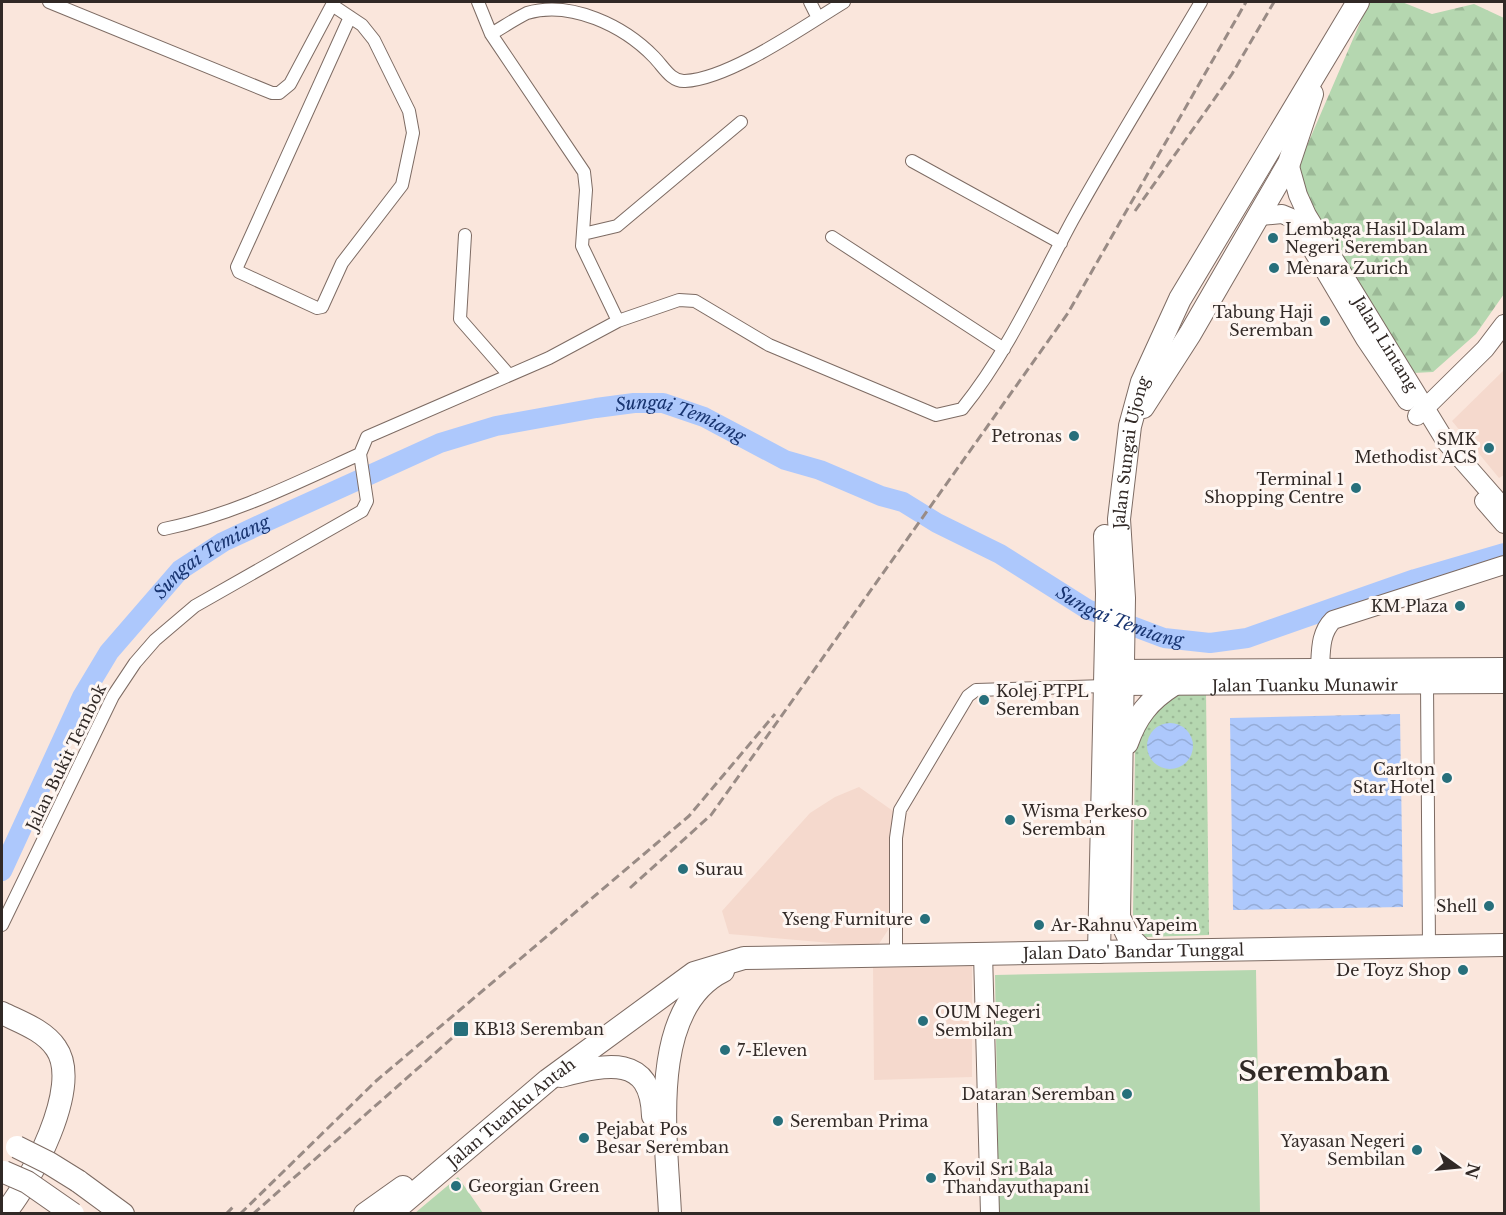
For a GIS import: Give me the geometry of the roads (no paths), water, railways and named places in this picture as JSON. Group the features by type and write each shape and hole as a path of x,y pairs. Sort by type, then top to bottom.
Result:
{"highway":[{"name":"Jalan Sungai Ujong","path":"1115,596 1104,519 1106,489 1117,423 1130,376 1168,291 1340,2"},
{"name":"Jalan Sungai Ujong","path":"1099,952 1114,677 1119,519 1130,426 1142,382 1180,298 1358,2"},
{"path":"1130,426 1191,334 1289,163 1322,61"},
{"name":"Jalan Sungai Ujong","path":"1114,677 1122,762 1119,917 1128,936 1143,951"},
{"path":"1122,762 1137,718 1157,695 1173,685"},
{"name":"Jalan Dato' Bandar Tunggal","path":"762,956 1504,945"},
{"path":"670,1214 664,1078 669,1052 689,1004 701,987 719,974 762,956"},
{"name":"Jalan Tuanku Antah","path":"390,1214 548,1080 694,974 717,965 762,956"},
{"path":"2,1013 36,1030 57,1048 65,1085 55,1122 45,1145 4,1214"},
{"path":"2,1028 22,1034 45,1050 63,1071"},
{"path":"548,1080 589,1069 611,1066 624,1068 644,1079 650,1089 652,1107 656,1214"},
{"path":"9,1145 49,1163 123,1214"},
{"path":"365,1214 425,1172 469,1146"},
{"path":"3,1172 27,1182 73,1214"},
{"path":"78,1181 109,1214"}],"main road":[{"name":"Jalan Lintang","path":"1289,163 1298,195 1320,248 1459,476 1504,525"},
{"name":"Jalan Lintang","path":"1260,216 1282,214 1294,219 1320,248"},
{"path":"1421,412 1485,349 1504,324"},
{"name":"Jalan Lintang","path":"1421,412 1459,459 1504,508"},
{"path":"1320,668 1322,641 1326,627 1333,620 1504,565"},
{"name":"Jalan Tuanku Munawir","path":"1114,677 1320,668 1504,667"},
{"name":"Jalan Tuanku Munawir","path":"1114,677 1173,685 1504,684"},
{"path":"984,953 990,1214"}],"street":[{"path":"50,2 272,93 279,93 290,84 332,3 362,25 374,40 410,111 413,133 402,185 342,263 322,307 317,308 239,272 237,267 350,17"},
{"path":"478,2 491,34 584,172 585,254 618,321"},
{"path":"810,2 818,18"},
{"path":"491,34 528,13 551,8 578,12 612,23 637,41 669,74 683,82 706,77 767,50 844,2"},
{"path":"164,529 194,523 238,508 360,454 367,437 549,357 618,321 679,300 695,301 770,345 936,415 962,409 1004,350 1061,243 1201,2"},
{"path":"583,234 617,226 741,122"},
{"path":"912,161 1061,243"},
{"path":"465,236 460,319 509,375"},
{"path":"832,237 1004,350"},
{"name":"Jalan Bukit Tembok","path":"2,925 113,696 135,663 155,640 195,606 362,511 367,501 364,468 360,454"},
{"path":"896,954 896,838 900,810 968,696 976,690 1114,677"},
{"path":"1427,684 1429,946"},
{"name":"Jalan Bukit Tembok","path":"2,932 9,909"}],"water":[{"path":"1400,714 1403,907 1233,910 1230,718"},
{"path":"1170,723 1186,730 1193,746 1186,762 1170,769 1154,762 1147,746 1154,730"}],"waterway":[{"name":"Sungai Temiang","path":"2,871 82,697 109,652 180,570 223,542 268,521 440,443 496,426 596,408 634,403 663,403 704,417 785,460 820,470 881,496 903,502 937,523 1000,554 1087,609 1164,638 1210,643 1247,638 1415,579 1504,553"}],"railway":[{"path":"630,888 711,815 1068,313 1246,2"},
{"path":"1135,211 1232,74 1274,2"},
{"path":"240,1214 376,1081 689,816 775,714"},
{"path":"253,1214 468,1024"},
{"path":"226,1214 235,1205"}],"place":[{"name":"Lembaga Hasil Dalam Negeri Seremban","path":"1273,238"},
{"name":"Menara Zurich","path":"1274,268"},
{"name":"Tabung Haji Seremban","path":"1325,321"},
{"name":"Petronas","path":"1074,436"},
{"name":"SMK Methodist ACS","path":"1489,448"},
{"name":"Terminal 1 Shopping Centre","path":"1356,488"},
{"name":"KM Plaza","path":"1460,606"},
{"name":"Kolej PTPL Seremban","path":"984,700"},
{"name":"Carlton Star Hotel","path":"1447,778"},
{"name":"Wisma Perkeso Seremban","path":"1010,820"},
{"name":"Surau","path":"683,869"},
{"name":"Shell","path":"1489,906"},
{"name":"Yseng Furniture","path":"925,919"},
{"name":"Ar-Rahnu Yapeim","path":"1039,925"},
{"name":"De Toyz Shop","path":"1463,970"},
{"name":"OUM Negeri Sembilan","path":"923,1021"},
{"name":"KB13 Seremban","path":"461,1029"},
{"name":"7-Eleven","path":"725,1050"},
{"name":"Dataran Seremban","path":"1127,1094"},
{"name":"Seremban Prima","path":"778,1121"},
{"name":"Pejabat Pos Besar Seremban","path":"584,1138"},
{"name":"Yayasan Negeri Sembilan","path":"1417,1150"},
{"name":"Kovil Sri Bala Thandayuthapani","path":"931,1178"},
{"name":"Georgian Green","path":"456,1186"}],"district":[{"name":"Seremban","path":"1314,1071"}]}
